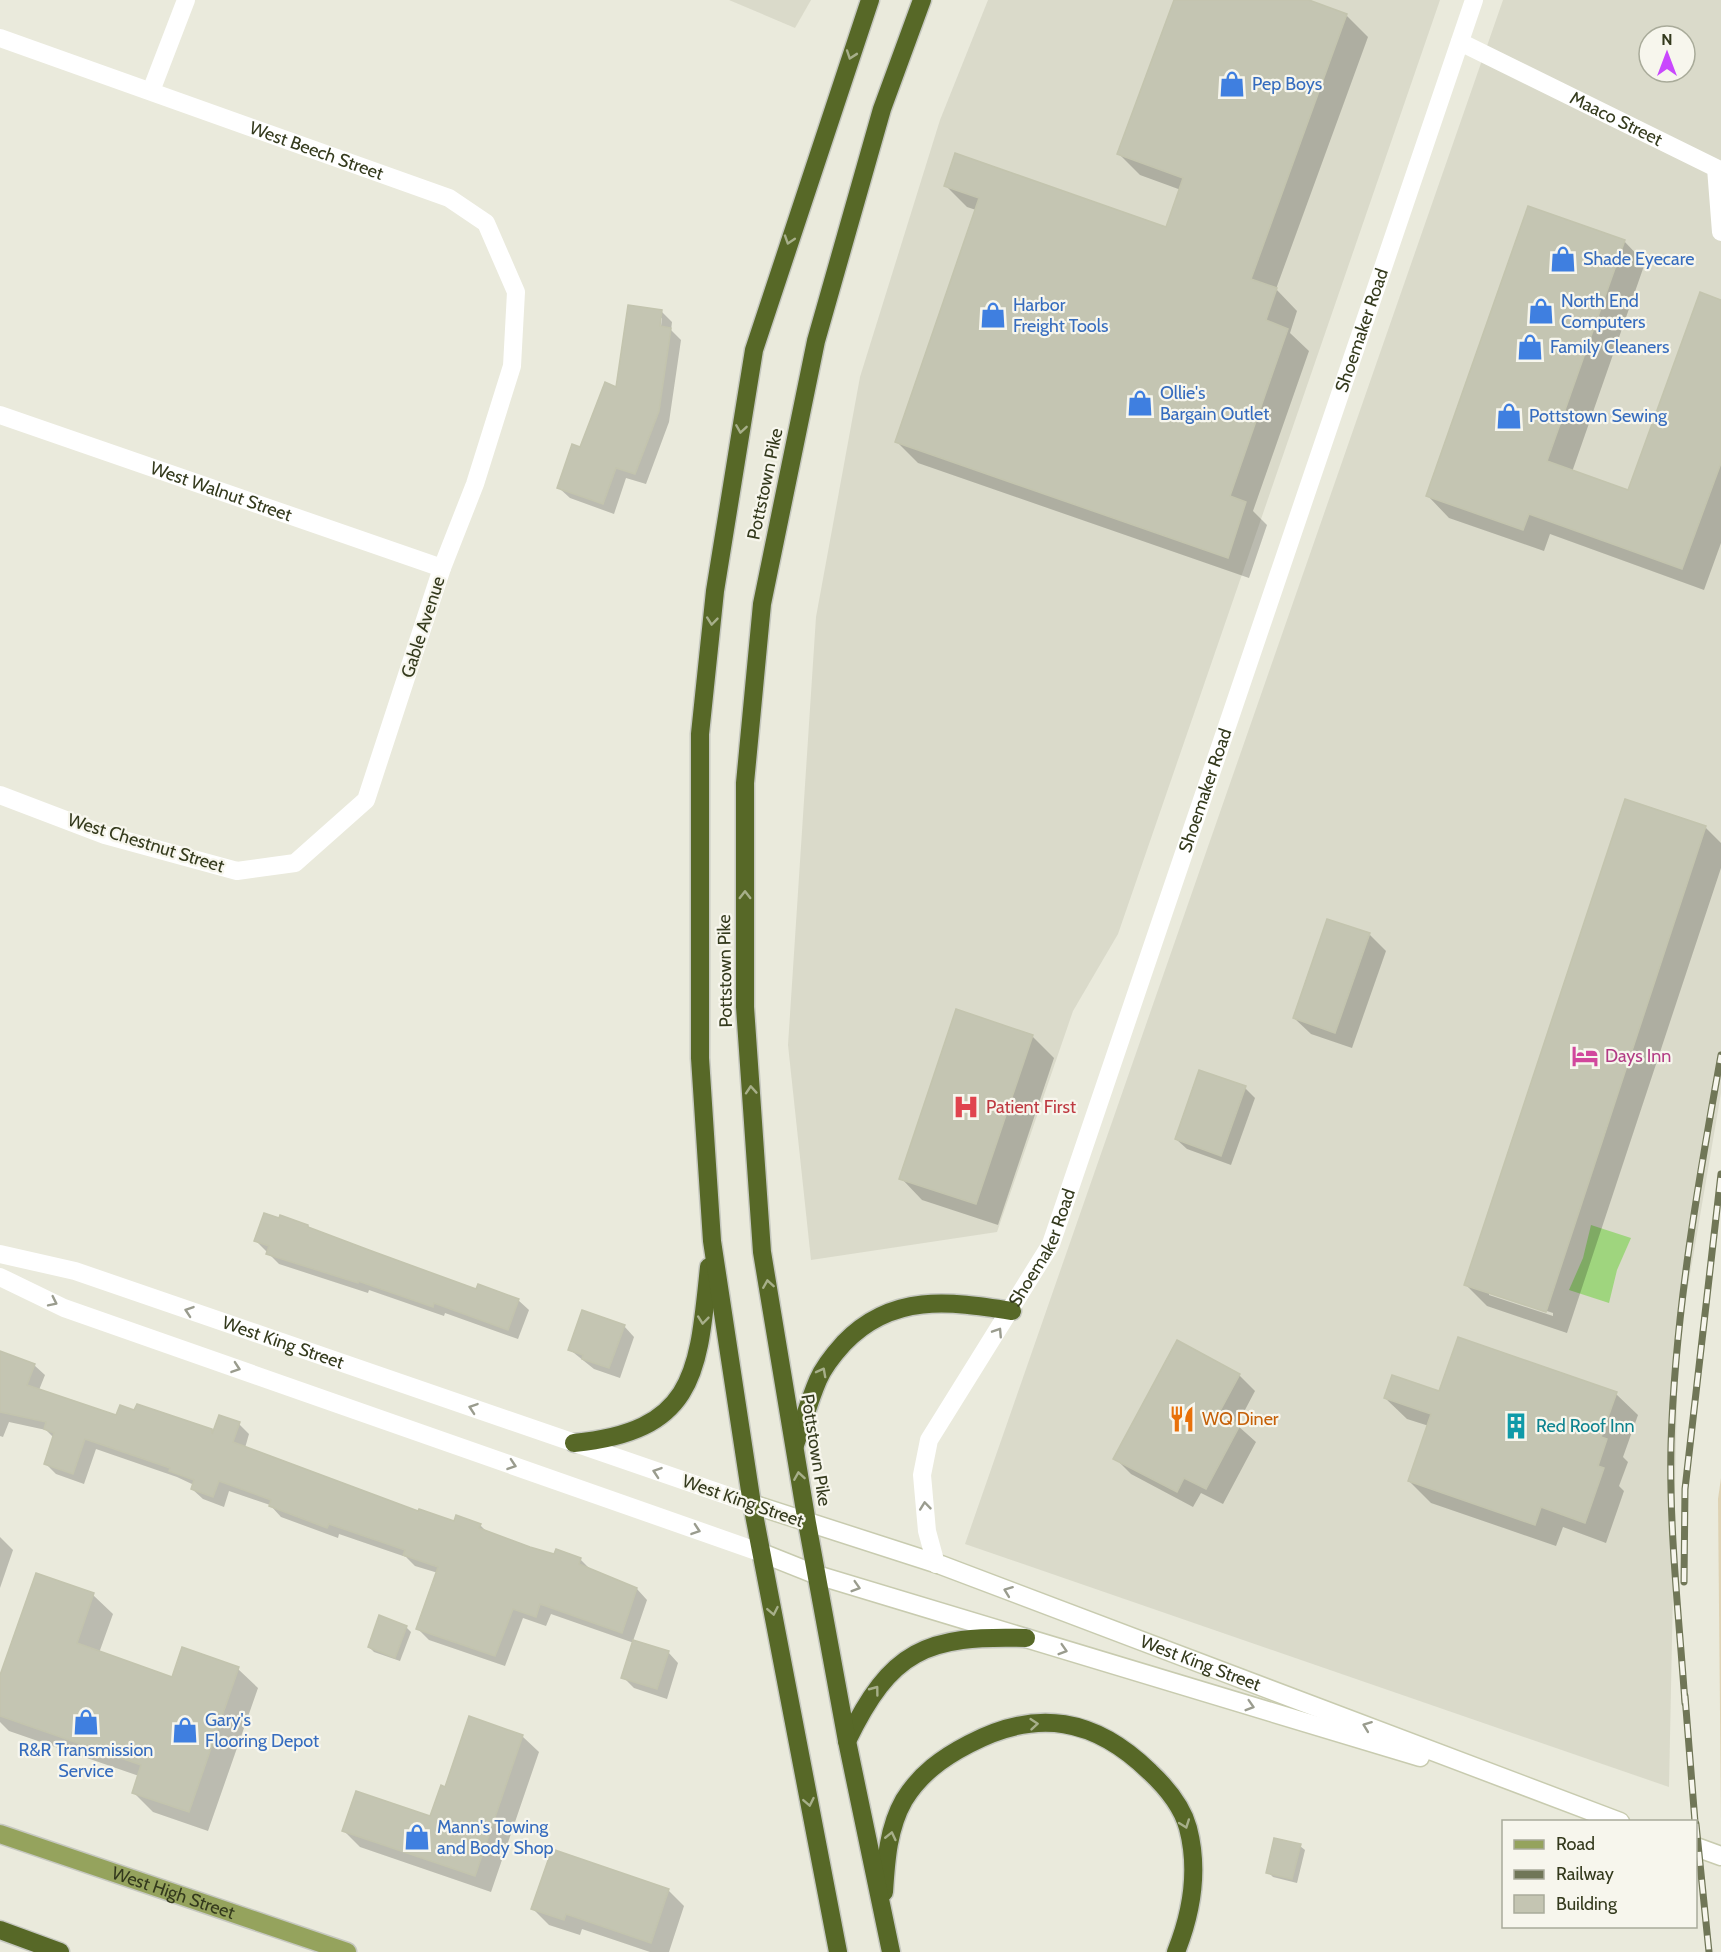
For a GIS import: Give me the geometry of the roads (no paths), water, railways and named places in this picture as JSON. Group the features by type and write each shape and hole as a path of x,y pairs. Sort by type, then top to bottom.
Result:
{"highway":[{"name":"Pottstown Pike","path":"837,1945 752,1504 712,1241 700,1058 698,872 700,734 715,591 754,350 870,0"},
{"name":"Pottstown Pike","path":"891,1952 847,1742 807,1523 762,1240 745,1007 745,783 762,604 816,341 882,109 922,0"},
{"path":"574,1443 628,1434 660,1416 683,1393 691,1379 700,1344 712,1241"},
{"path":"794,1446 818,1379 828,1362 863,1324 891,1311 926,1303 1012,1311"},
{"path":"847,1742 874,1690 894,1669 913,1655 945,1642 963,1639 1026,1638"},
{"path":"884,1924 886,1860 892,1830 904,1801 919,1780 943,1758 1001,1729 1059,1722 1085,1728 1110,1739 1133,1756 1175,1800 1187,1826 1194,1886 1188,1917 1176,1952"},
{"path":"0,1930 60,1952"}],"main road":[{"name":"West High Street","path":"0,1834 347,1952"}],"street":[{"path":"151,90 186,0"},
{"name":"Shoemaker Road","path":"936,1564 927,1531 922,1475 929,1440 1012,1311 1051,1244 1474,0"},
{"name":"West Beech Street","path":"0,38 449,198 486,223 516,292 512,366"},
{"name":"Maaco Street","path":"1460,42 1716,168 1721,232"},
{"name":"Gable Avenue","path":"295,863 366,800 442,568 475,484 512,366"},
{"name":"West Walnut Street","path":"0,415 442,568"},
{"name":"West Chestnut Street","path":"0,795 105,835 237,871 295,863"},
{"name":"West King Street","path":"0,1254 75,1271 807,1523 936,1564 1617,1820"},
{"name":"West King Street","path":"0,1277 64,1308 762,1553 817,1575 1579,1806"},
{"path":"1697,1848 1721,1856"}],"railway":[{"path":"1685,1703 1672,1509 1673,1395 1689,1249 1721,1055"},
{"path":"1684,1582 1685,1489 1721,1174"},
{"path":"1685,1696 1695,1820"},
{"path":"1697,1834 1709,1952"}],"place":[{"name":"Pep Boys","path":"1232,84"},
{"name":"Shade Eyecare","path":"1563,259"},
{"name":"North End Computers","path":"1541,311"},
{"name":"Harbor Freight Tools","path":"993,315"},
{"name":"Family Cleaners","path":"1530,347"},
{"name":"Ollie's Bargain Outlet","path":"1140,403"},
{"name":"Pottstown Sewing","path":"1509,416"},
{"name":"Days Inn","path":"1585,1056"},
{"name":"Patient First","path":"966,1107"},
{"name":"WQ Diner","path":"1182,1419"},
{"name":"Red Roof Inn","path":"1516,1426"},
{"name":"R&R Transmission Service","path":"86,1722"},
{"name":"Gary's Flooring Depot","path":"185,1730"},
{"name":"Mann's Towing and Body Shop","path":"417,1837"}]}
